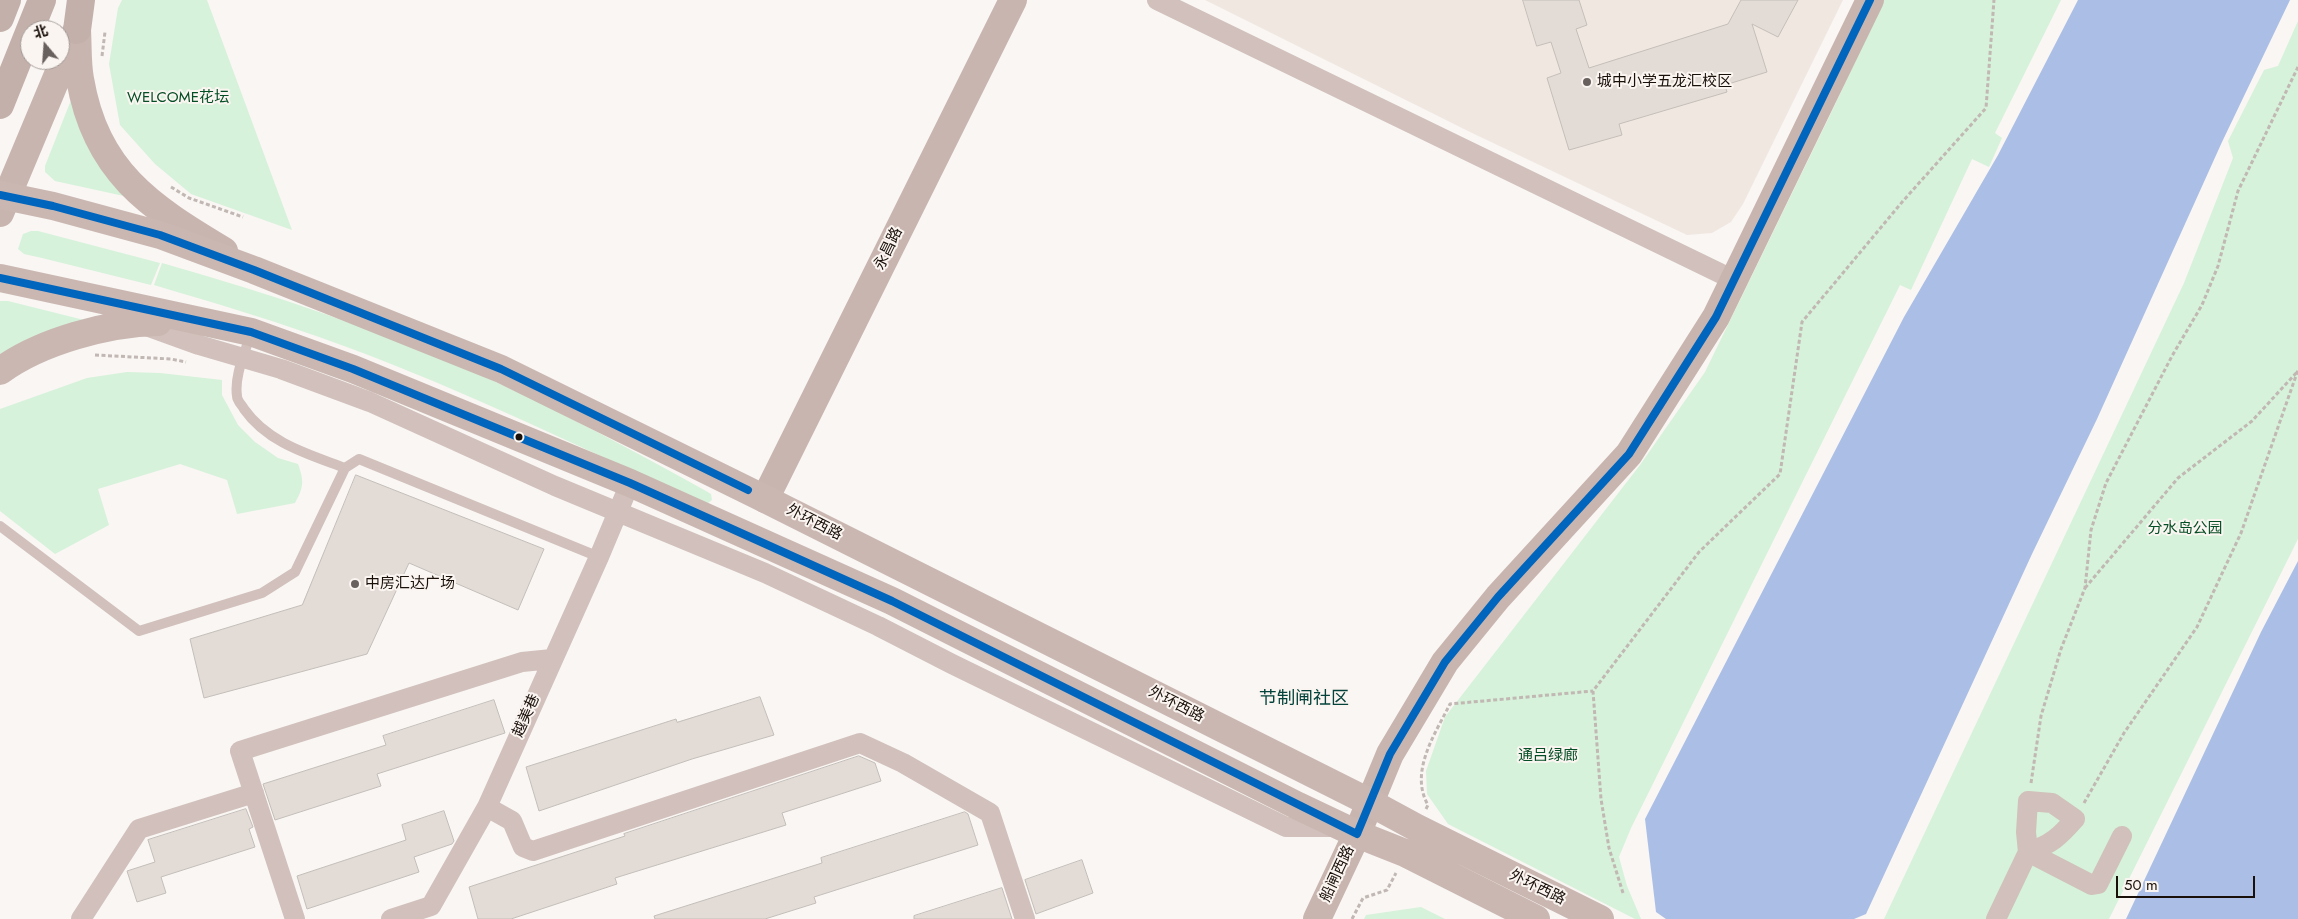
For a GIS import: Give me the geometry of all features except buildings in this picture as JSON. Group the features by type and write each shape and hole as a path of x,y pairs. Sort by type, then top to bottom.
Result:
{"highway":[{"path":"0,18 7,0"},
{"path":"34,20 42,0"},
{"path":"77,30 81,0"},
{"path":"0,105 20,55"}],"main road":[{"name":"外环西路","path":"2,201 53,206 160,235 254,270 501,369 765,499 1600,919"},
{"name":"外环西路","path":"0,278 192,321 251,332 353,369 630,484 892,601 1350,831 1405,853 1536,919"},
{"path":"0,371 18,358 94,330 136,322 192,321"}],"street":[{"path":"2,201 77,30 94,0"},
{"name":"永昌路","path":"765,499 1013,0"},
{"path":"1156,0 1734,280"},
{"name":"船闸西路","path":"1317,919 1350,831 1369,802 1390,754 1445,662 1498,597 1628,454 1716,317 1870,0"},
{"path":"77,30 80,78 88,113 106,154 144,199 170,218 254,270"},
{"path":"96,299 136,322 199,345 281,369 370,402 618,512 765,573 878,626 1286,827 1350,831"},
{"name":"越美巷","path":"391,919 434,912 487,807 630,484"},
{"path":"294,919 240,750 522,662 552,658"},
{"path":"487,807 512,821 523,847 533,851 860,743 904,763 990,812 1025,919"},
{"path":"81,919 138,829 254,793"},
{"path":"1996,919 2028,852 2026,832 2028,801 2052,803 2075,819 2059,838 2044,847 2028,852"},
{"path":"2028,852 2092,885 2098,884 2122,836"}],"lane":[{"path":"251,332 237,382 237,398 252,420 269,435 295,449 345,468"},
{"path":"0,526 139,631 262,593 295,572 345,468 359,459 599,557"}],"path":[{"path":"1623,893 1609,848 1601,799 1593,691 1699,552 1780,474 1802,322 1903,201 1986,108 1994,0"},
{"path":"102,60 105,32"},
{"path":"2028,801 2041,716 2061,649 2085,588 2091,530 2106,484 2172,356 2202,305 2218,266 2238,191 2298,68"},
{"path":"166,183 189,198 243,218"},
{"path":"86,358 95,355 171,359 191,364"},
{"path":"2085,588 2178,478 2252,421 2298,370"},
{"path":"2075,819 2124,733 2197,627 2241,533 2298,370"},
{"path":"1456,702 1593,691"}],"shaded area":[{"name":"城中小学五龙汇校区","path":"1205,0 1843,0 1743,204 1731,222 1712,233 1687,235 1472,133"}],"green space":[{"name":"WELCOME花坛","path":"122,0 207,0 292,230 191,194 155,164 120,125 109,64 118,8"},
{"name":"通吕绿廊","path":"1884,0 2061,0 1995,133 2002,138 1989,167 1972,159 1911,290 1900,285 1631,828 1619,857 1627,886 1641,919 1635,919 1448,824 1427,794 1426,771 1445,717 1640,465 1705,372"},
{"name":"分水岛公园","path":"2298,21 2298,539 2109,919 1884,919 2184,283 2233,158 2228,141 2264,70 2278,66"},
{"path":"73,95 133,198 55,181 45,172 45,166"},
{"path":"38,231 160,263 151,285 24,254 18,249 23,234"},
{"path":"162,263 326,314 487,378 543,404 652,461 711,494 712,500 704,503 481,401 390,363 297,329 154,285"},
{"path":"0,301 8,301 84,320 28,340 0,354"},
{"path":"127,372 160,373 222,380 222,395 238,425 255,442 278,458 298,464 302,484 295,503 237,514 227,480 180,464 98,489 109,525 55,554 0,511 0,409 87,378"},
{"path":"1421,907 1445,919 1364,919 1366,915"}],"water":[{"path":"2078,0 2290,0 2222,142 2097,419 2032,554 1866,914 1854,919 1666,919 1656,912 1645,819 1904,317 1998,155"},
{"path":"2298,561 2298,919 2126,919 2261,632"}],"transit line":[{"path":"0,278 251,332 353,369 630,483 892,601 1357,834 1390,754 1445,662 1498,597 1629,454 1716,317 1870,0"},
{"path":"0,195 53,206 160,235 254,270 501,369 748,490"}],"place":[{"name":"城中小学五龙汇校区","path":"1587,82"},
{"name":"中房汇达广场","path":"355,584"}],"district":[{"name":"节制闸社区","path":"1304,700"}]}
